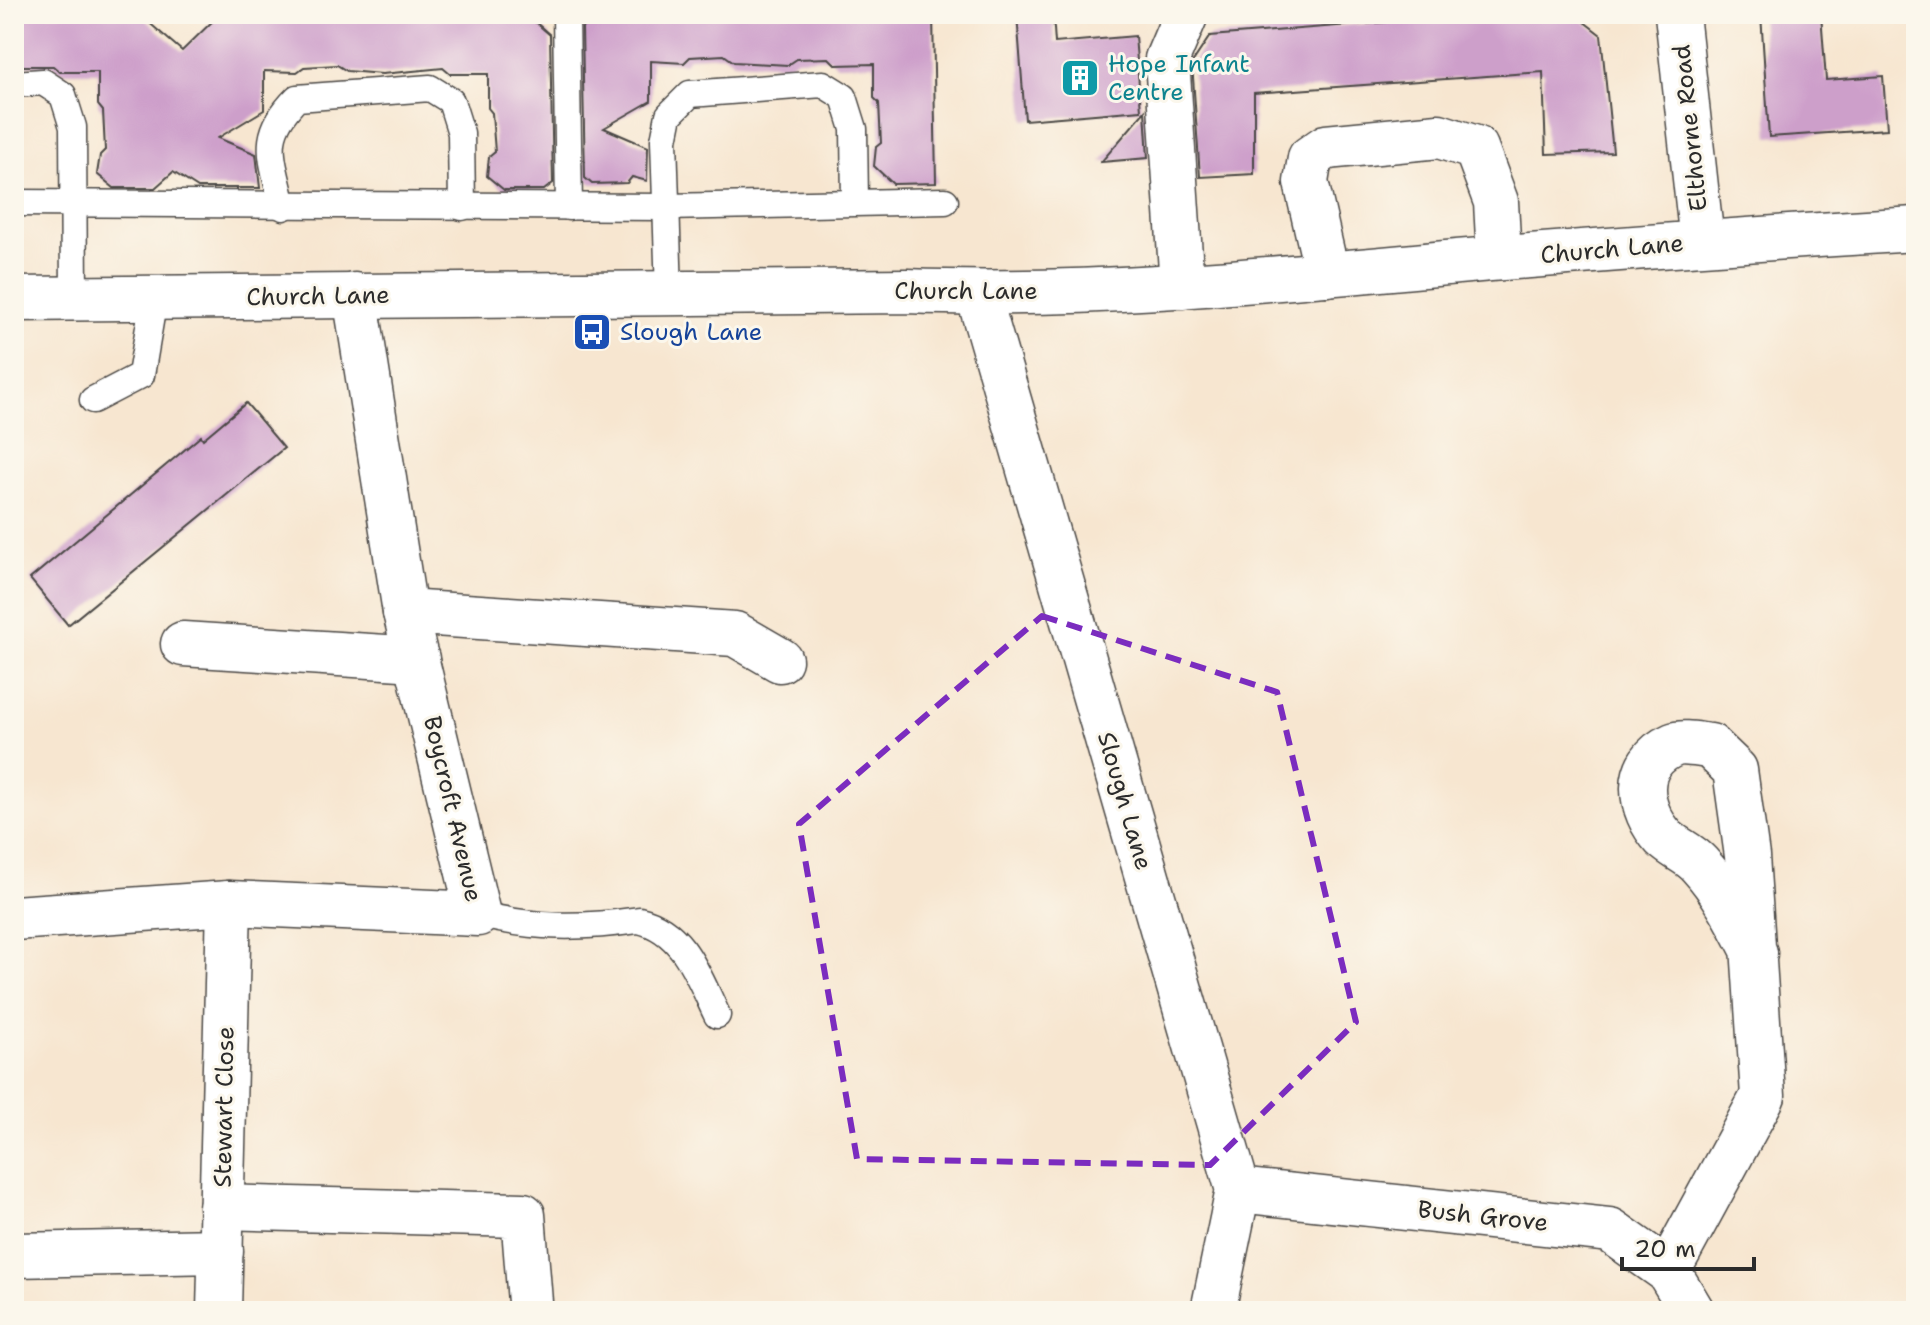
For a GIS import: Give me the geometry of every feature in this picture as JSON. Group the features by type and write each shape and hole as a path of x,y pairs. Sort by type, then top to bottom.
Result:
{"street":[{"path":"1182,286 1167,59 1186,14"},
{"name":"Elthorne Road","path":"1677,14 1702,242"},
{"path":"1327,274 1306,182 1310,158 1326,147 1439,136 1476,148 1496,202 1499,258"},
{"name":"Church Lane","path":"14,299 907,291 978,294 1182,286 1702,242 1916,229"},
{"name":"Slough Lane","path":"978,294 1238,1190 1213,1311"},
{"name":"Boycroft Avenue","path":"14,918 229,903 478,914 405,612 355,295"},
{"path":"405,612 735,634 780,660"},
{"path":"183,644 417,659"},
{"name":"Stewart Close","path":"219,1311 229,903"},
{"path":"1668,1271 1763,1096 1755,953"},
{"name":"Bush Grove","path":"1238,1190 1610,1230 1668,1271 1692,1311"},
{"path":"221,1207 523,1215 530,1302"},
{"path":"14,1255 221,1251"}],"lane":[{"path":"566,14 569,207"},
{"path":"14,84 43,82 63,95 73,127 74,298"},
{"path":"669,293 664,140 669,115 690,94 823,84 844,97 854,129 855,202"},
{"path":"283,207 270,144 276,119 297,98 430,88 451,101 461,133 462,207"},
{"path":"14,203 666,207 945,201"},
{"path":"93,400 141,375 154,298"},
{"path":"478,914 514,924 553,927 639,920 651,923 682,947 717,1015"}],"highlighted area":[{"path":"1042,616 1277,692 1356,1022 1210,1165 857,1159 799,824"}],"building":[{"path":"14,14 139,14 182,51 220,14 526,14 550,35 553,183 544,190 504,190 487,176 489,157 495,152 492,113 488,108 488,74 450,74 443,68 382,74 347,71 337,65 304,67 297,72 264,71 264,110 218,138 256,154 260,188 198,188 173,172 155,188 114,188 97,174 100,155 105,150 103,111 98,105 98,72 60,72 53,66 14,66"},
{"path":"597,14 933,14 936,183 893,184 874,166 876,147 881,143 879,103 874,98 874,64 836,65 829,58 797,59 788,65 734,62 724,55 690,57 684,63 651,61 651,101 604,128 648,147 647,181 632,177 627,183 592,184 585,178 582,28"},
{"name":"Hope Infant Centre","path":"1017,14 1053,14 1055,43 1135,36 1141,110 1025,120"},
{"path":"1490,14 1574,14 1601,35 1613,152 1546,154 1543,72 1254,93 1254,174 1200,177 1192,63 1210,36"},
{"path":"1761,14 1821,14 1826,80 1883,76 1887,129 1769,137"},
{"path":"1145,111 1148,158 1101,162"},
{"path":"246,403 284,448 68,625 30,579 201,436 203,439"}],"place":[{"name":"Hope Infant Centre","path":"1080,78"},
{"name":"Slough Lane","path":"592,332"}]}
